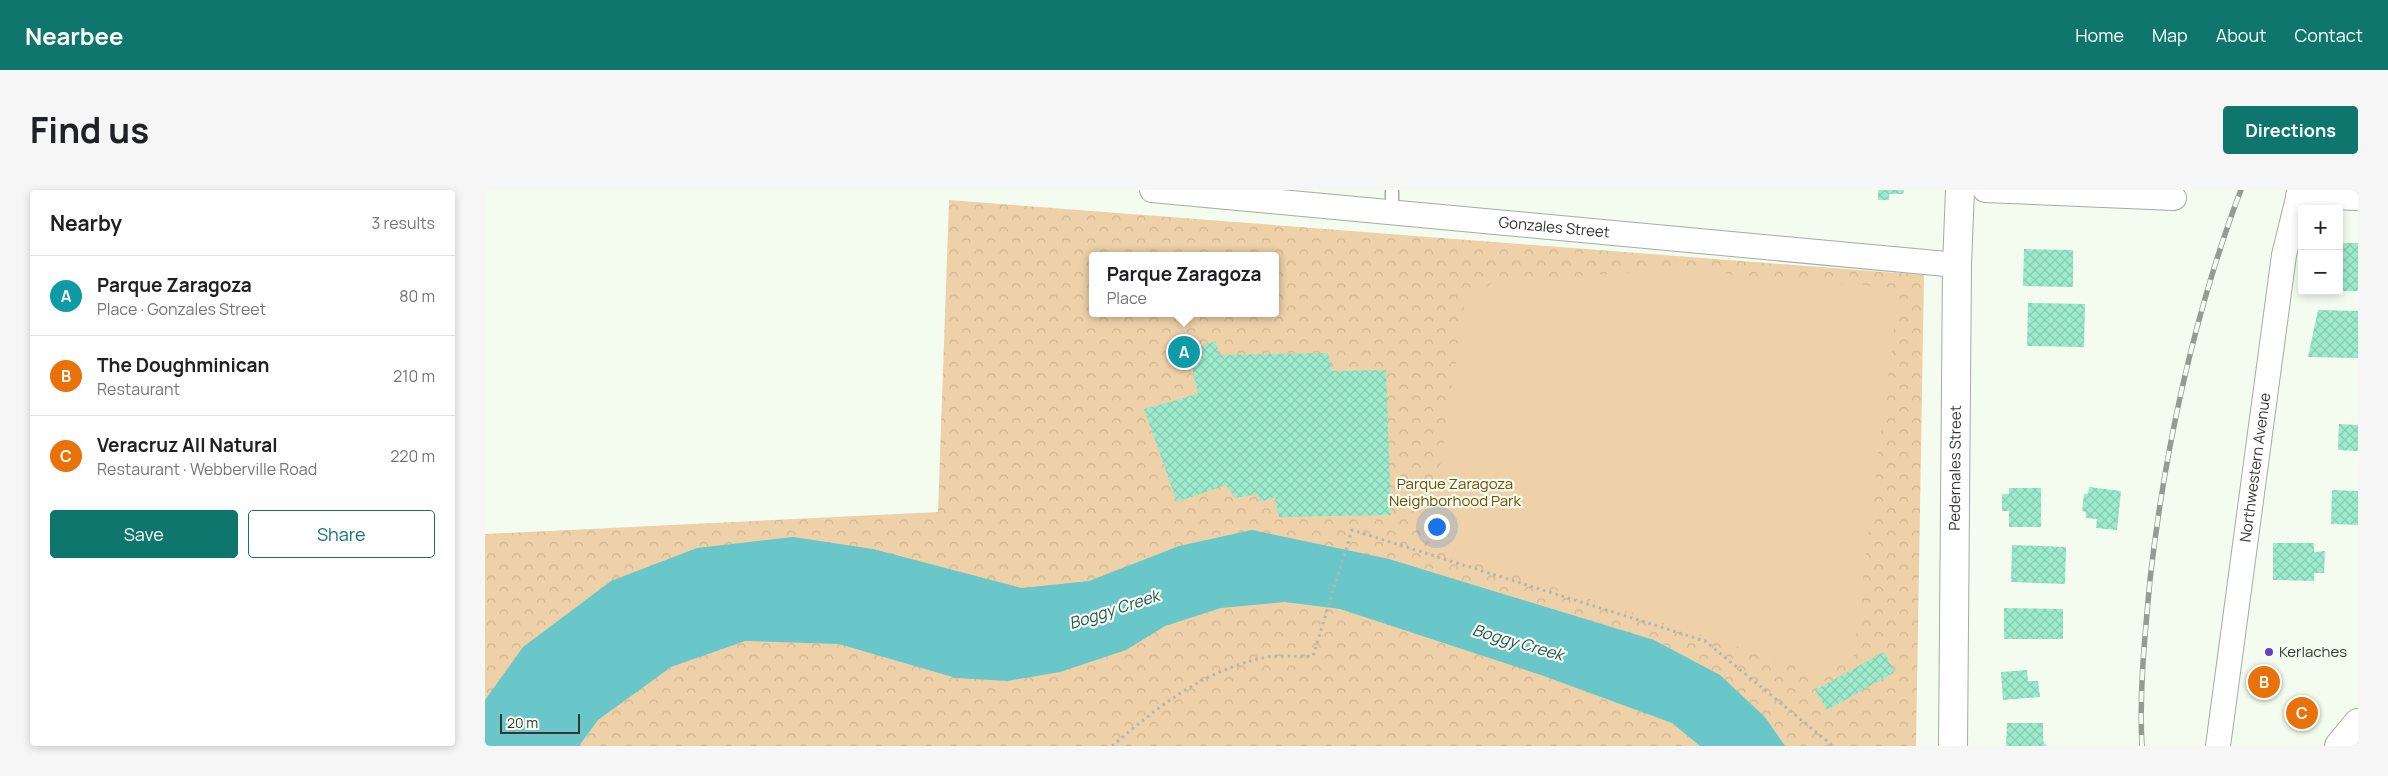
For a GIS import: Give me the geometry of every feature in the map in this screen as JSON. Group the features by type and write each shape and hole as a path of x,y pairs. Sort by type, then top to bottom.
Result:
{"street":[{"name":"Gonzales Street","path":"1152,190 1392,201 1957,265"},
{"name":"Pedernales Street","path":"1953,746 1957,265 1960,190"},
{"path":"1985,190 2175,198"},
{"path":"2299,193 2358,198"},
{"name":"Northwestern Avenue","path":"2218,746 2284,255 2299,193"},
{"path":"2339,746 2358,723"}],"path":[{"path":"1112,746 1152,712 1199,680 1236,666 1269,657 1313,656 1352,530 1705,641 1833,746"}],"green space":[{"name":"Parque Zaragoza Neighborhood Park","path":"949,200 1924,275 1916,746 485,746 485,534 938,512"},
{"path":"1669,269 1899,288 1853,661 1820,673 1428,547 1465,302 1492,283"}],"water":[{"name":"Boggy Creek","path":"1252,530 1389,559 1654,640 1720,675 1765,717 1785,746 1700,746 1672,723 1541,675 1340,609 1285,602 1221,608 1165,626 1126,650 1060,672 1007,681 956,678 839,644 745,641 671,667 598,720 579,746 485,746 485,700 523,647 611,581 697,548 793,537 873,549 1022,588 1089,581 1179,546"}],"building":[{"path":"1878,190 1904,190 1903,194 1889,194 1889,200 1878,200"},
{"path":"2343,243 2358,243 2358,291 2343,291"},
{"path":"2024,249 2073,250 2073,287 2023,286"},
{"path":"2028,303 2085,304 2084,347 2027,346"},
{"path":"2318,310 2358,311 2358,358 2308,357"},
{"path":"1216,341 1219,355 1328,353 1332,371 1386,370 1391,515 1279,517 1275,497 1260,502 1258,494 1235,498 1226,485 1177,502 1144,409 1198,394 1188,350"},
{"path":"2339,424 2358,425 2358,451 2338,450"},
{"path":"2089,487 2121,491 2117,530 2096,528 2097,519 2086,518 2086,512 2082,511 2084,494 2088,494"},
{"path":"2009,488 2041,488 2041,527 2009,527 2009,511 2002,511 2002,494 2009,494"},
{"path":"2332,490 2358,491 2358,525 2331,524"},
{"path":"2273,543 2314,543 2314,552 2325,551 2324,573 2314,573 2314,581 2273,580"},
{"path":"2012,545 2066,547 2065,584 2011,582"},
{"path":"2004,608 2063,609 2063,639 2004,639"},
{"path":"1884,652 1895,672 1827,710 1815,690"},
{"path":"2027,670 2028,681 2038,681 2040,697 2003,700 2001,672"},
{"path":"2007,723 2043,723 2043,741 2047,746 2006,746"}],"railway":[{"path":"2142,746 2142,684 2146,621 2155,540 2167,460 2193,343 2215,265 2241,190"}],"place":[{"name":"Parque Zaragoza","path":"1184,352"},
{"name":"Kerlaches","path":"2269,652"},
{"name":"The Doughminican","path":"2264,682"},
{"name":"Veracruz All Natural","path":"2302,713"}]}
